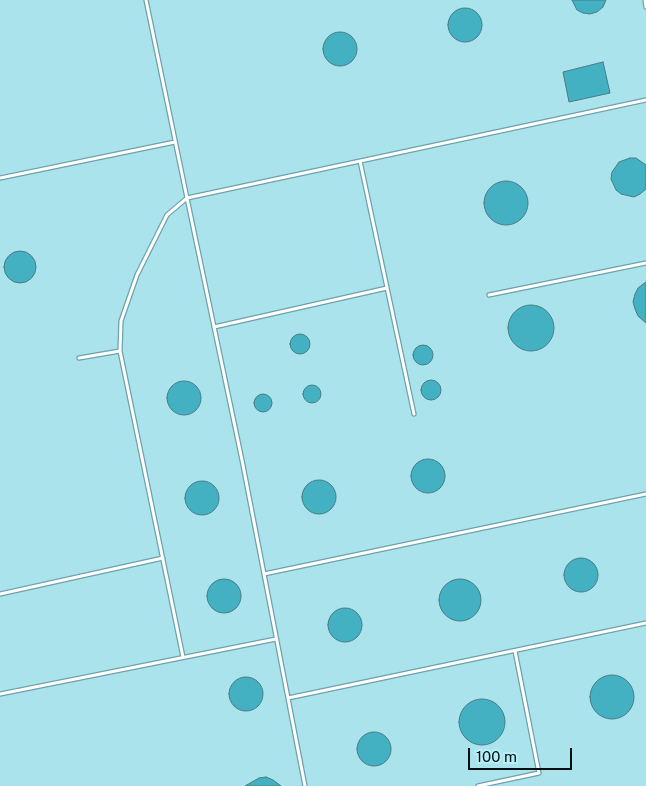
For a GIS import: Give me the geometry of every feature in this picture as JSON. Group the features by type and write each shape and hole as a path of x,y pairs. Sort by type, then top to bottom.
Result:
{"lane":[{"path":"146,0 264,574 304,786"},
{"path":"644,0 646,7"},
{"path":"183,657 120,350 121,321 136,275 167,214 187,198 646,100"},
{"path":"0,178 175,142"},
{"path":"360,161 414,414"},
{"path":"489,295 646,263"},
{"path":"214,328 387,288"},
{"path":"79,358 120,350"},
{"path":"264,574 646,494"},
{"path":"0,594 163,558"},
{"path":"288,698 646,623"},
{"path":"0,694 276,639"},
{"path":"478,786 539,773 515,651"}],"building":[{"path":"572,0 606,0 603,7 597,12 590,14 577,10"},
{"path":"465,8 472,9 477,13 481,18 481,32 477,37 472,41 465,42 458,41 453,37 449,32 448,25 449,18 453,13 458,9"},
{"path":"340,32 347,33 352,37 356,42 356,56 352,61 347,65 340,66 333,65 328,61 324,56 323,49 324,42 328,37 333,33"},
{"path":"603,62 610,93 569,102 563,72"},
{"path":"636,158 646,165 646,189 634,197 621,194 616,190 611,179 612,172 619,162"},
{"path":"506,181 518,185 524,191 528,203 524,215 518,221 506,225 494,221 488,215 484,203 488,191 494,185"},
{"path":"20,251 26,252 31,256 35,261 35,273 31,278 26,282 20,283 14,282 9,278 5,273 4,267 5,261 9,256 14,252"},
{"path":"646,282 646,323 638,316 633,302 638,288"},
{"path":"531,305 544,309 550,315 554,328 550,341 544,347 531,351 518,347 512,341 508,328 512,315 518,309"},
{"path":"300,334 307,337 310,344 307,351 300,354 293,351 290,344 293,337"},
{"path":"419,345 427,345 433,351 433,359 427,365 419,365 413,359 413,351"},
{"path":"431,380 438,383 441,390 438,397 431,400 424,397 421,390 424,383"},
{"path":"184,381 191,382 196,386 200,391 200,405 196,410 191,414 184,415 177,414 172,410 168,405 167,398 168,391 172,386 177,382"},
{"path":"308,385 316,385 321,390 319,401 308,403 303,398 303,390"},
{"path":"259,394 267,394 272,399 270,410 259,412 254,407 254,399"},
{"path":"428,459 435,460 440,464 444,469 444,483 440,488 435,492 428,493 421,492 416,488 412,483 411,476 412,469 416,464 421,460"},
{"path":"319,480 326,481 331,485 335,490 335,504 331,509 326,513 319,514 312,513 307,509 303,504 302,497 303,490 307,485 312,481"},
{"path":"202,481 209,482 214,486 218,491 218,505 214,510 209,514 202,515 195,514 190,510 186,505 185,498 186,491 190,486 195,482"},
{"path":"581,558 588,559 593,563 597,568 597,582 593,587 588,591 581,592 574,591 569,587 565,582 564,575 565,568 569,563 574,559"},
{"path":"224,579 231,580 236,584 240,589 240,603 236,608 231,612 224,613 217,612 212,608 208,603 207,596 208,589 212,584 217,580"},
{"path":"460,579 475,585 481,600 475,615 460,621 445,615 439,600 445,585"},
{"path":"345,608 352,609 357,613 361,618 361,632 357,637 352,641 345,642 338,641 333,637 329,632 328,625 329,618 333,613 338,609"},
{"path":"612,675 624,679 630,685 634,697 630,709 624,715 612,719 600,715 594,709 590,697 594,685 600,679"},
{"path":"246,677 253,678 258,682 262,687 262,701 258,706 253,710 246,711 239,710 234,706 230,701 229,694 230,687 234,682 239,678"},
{"path":"482,699 495,703 501,709 505,722 501,735 495,741 482,745 469,741 463,735 459,722 463,709 469,703"},
{"path":"374,732 381,733 386,737 390,742 390,756 386,761 381,765 374,766 367,765 362,761 358,756 357,749 358,742 362,737 367,733"},
{"path":"266,777 281,786 245,786 259,778"}]}
